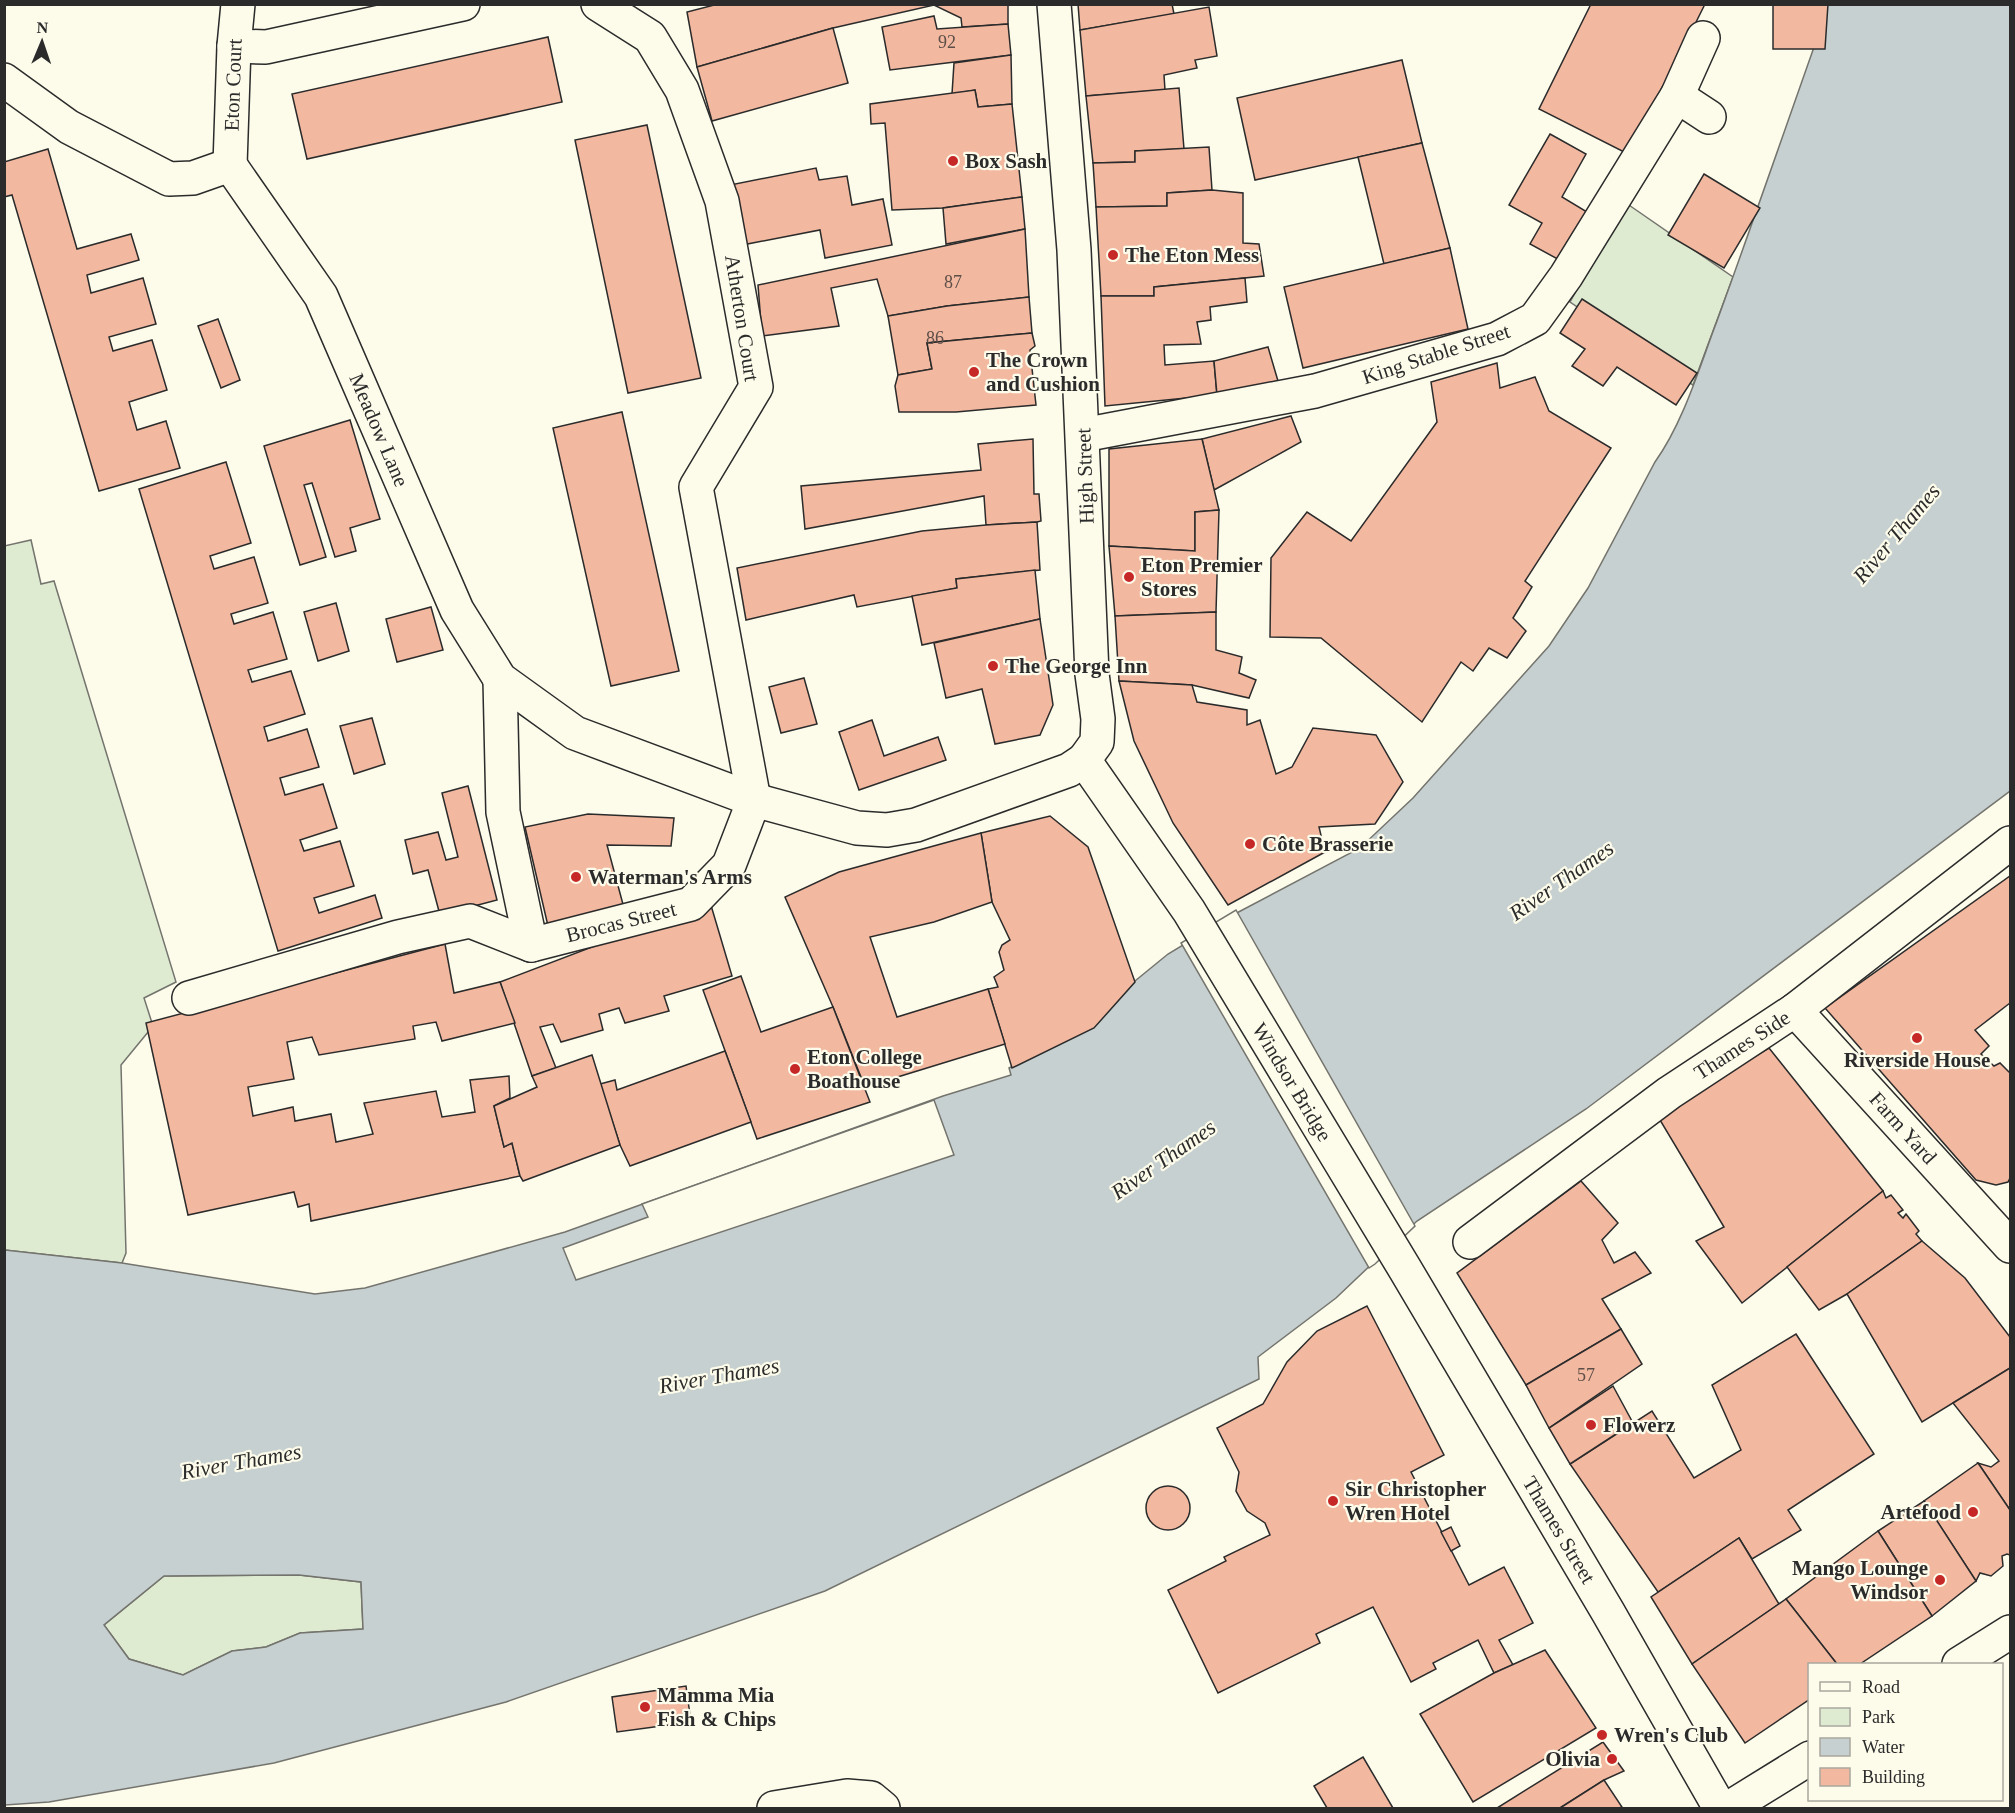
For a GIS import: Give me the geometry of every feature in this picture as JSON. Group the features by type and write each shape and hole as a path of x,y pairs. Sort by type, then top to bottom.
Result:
{"street":[{"name":"Eton Court","path":"230,165 237,4"},
{"path":"234,46 266,47 463,4"},
{"name":"Atherton Court","path":"598,4 650,37 682,90 723,201 756,387 696,487 754,800"},
{"name":"High Street","path":"1054,4 1074,250 1092,674 1098,719 1096,742 1084,760"},
{"name":"King Stable Street","path":"1083,435 1315,392 1497,339 1535,319 1566,276 1677,96 1703,38"},
{"path":"4,80 69,127 169,179 193,178 230,165"},
{"path":"1677,96 1709,117"},
{"name":"Meadow Lane","path":"230,165 321,296 457,610 500,679 575,733 754,800"},
{"path":"500,679 503,812 531,945"},
{"path":"754,800 857,828 887,830 927,821 1069,770 1084,760"},
{"name":"Windsor Bridge","path":"1084,760 1189,911 1396,1254"},
{"name":"Brocas Street","path":"531,945 691,904 729,865 754,800"},
{"name":"Thames Side","path":"1470,1242 1669,1093 1795,1010 2010,843"},
{"path":"189,999 398,937 470,921 531,945"},
{"name":"Farm Yard","path":"1795,1010 2010,1246"},
{"name":"Thames Street","path":"1396,1254 1608,1612 1720,1809"},
{"path":"1962,1663 2010,1632"},
{"path":"1729,1809 1808,1759"},
{"path":"774,1809 848,1796 877,1803"}],"green space":[{"path":"1626,203 1733,277 1693,385 1570,302"},
{"path":"31,540 41,584 54,581 176,982 144,998 153,1026 121,1065 126,1253 122,1263 5,1250 4,546"},
{"path":"299,1575 361,1582 363,1629 300,1633 266,1647 232,1651 183,1675 129,1659 104,1625 164,1576"}],"water":[{"name":"River Thames","path":"1811,5 2010,5 2010,791 1586,1109 1417,1221 1336,1298 1258,1357 1259,1379 825,1591 506,1702 274,1763 49,1802 5,1805 5,1250 122,1263 315,1294 365,1288 565,1232 943,1096 1011,1075 1009,1068 1092,1028 1135,981 1168,954 1231,916 1360,848 1413,798 1549,646 1588,588 1683,412 1819,33","holes":["299,1575 361,1582 363,1629 300,1633 266,1647 232,1651 183,1675 129,1659 104,1625 164,1576"]}],"pier":[{"path":"1236,910 1415,1226 1369,1268 1181,943"},
{"path":"934,1100 954,1155 576,1280 563,1248 648,1217 642,1204"}],"building":[{"path":"718,4 1008,4 1008,24 962,27 961,18 934,5 833,28 697,67 687,12"},
{"path":"1078,4 1172,4 1174,14 1080,30"},
{"path":"1591,4 1705,4 1630,155 1539,109"},
{"path":"1773,4 1828,4 1825,49 1773,49"},
{"path":"1209,7 1217,56 1195,60 1197,68 1164,75 1165,90 1086,96 1080,30"},
{"path":"934,16 937,29 1008,24 1011,55 890,70 882,27"},
{"path":"833,28 848,83 712,121 697,67"},
{"path":"548,37 562,102 307,159 292,94"},
{"path":"1011,55 1012,104 978,107 975,90 952,94 954,63"},
{"path":"1402,60 1422,143 1255,180 1237,98"},
{"path":"1179,88 1184,149 1135,151 1135,162 1093,163 1086,96"},
{"name":"Box Sash","path":"975,90 978,107 1012,104 1022,197 943,208 892,210 885,123 871,124 870,104"},
{"path":"647,125 701,378 628,393 575,140"},
{"path":"1550,134 1586,154 1562,197 1592,215 1565,263 1530,244 1542,223 1509,205"},
{"path":"1422,143 1450,248 1384,264 1358,157"},
{"path":"1209,147 1212,190 1167,193 1167,206 1096,207 1093,163 1135,162 1135,151"},
{"path":"48,149 77,249 131,234 139,260 87,275 91,293 143,278 156,324 109,337 113,351 152,340 167,390 129,402 137,430 166,421 180,468 99,491 12,195 4,197 4,162"},
{"path":"816,168 819,180 847,176 852,205 883,199 892,245 825,258 820,230 742,245 730,185"},
{"path":"1704,174 1760,208 1724,268 1668,235"},
{"path":"1212,190 1243,193 1243,243 1259,244 1264,276 1154,287 1154,296 1101,296 1096,207 1167,206 1167,193"},
{"path":"1022,197 1025,229 946,244 943,208"},
{"path":"1025,229 1029,297 947,306 888,316 877,279 831,288 839,326 762,336 758,285"},
{"path":"1450,248 1468,329 1303,368 1284,287"},
{"path":"1245,278 1247,302 1210,307 1211,320 1197,322 1201,344 1164,345 1165,365 1214,361 1217,395 1105,406 1101,296 1154,296 1154,287"},
{"path":"1029,297 1032,333 927,343 932,369 898,375 888,316 947,306"},
{"path":"1582,299 1697,373 1676,405 1617,367 1603,386 1572,366 1585,349 1560,333"},
{"path":"218,319 240,380 221,388 198,326"},
{"name":"The Crown and Cushion","path":"1032,333 1035,346 1030,350 1036,405 956,412 899,412 895,386 898,375 932,369 927,343"},
{"path":"1268,347 1278,381 1217,395 1214,361"},
{"path":"1497,363 1500,388 1535,377 1549,411 1611,448 1525,581 1532,587 1513,618 1526,631 1507,658 1489,648 1473,671 1461,662 1422,722 1321,638 1270,637 1271,558 1307,512 1351,541 1437,422 1431,382"},
{"path":"622,412 679,671 611,686 553,428"},
{"path":"1291,416 1301,442 1214,490 1202,439"},
{"path":"350,420 380,519 350,528 356,551 335,557 312,483 304,485 326,557 300,565 264,446"},
{"path":"1033,439 1034,494 1039,494 1041,521 986,525 984,496 805,529 801,486 981,470 978,444"},
{"path":"1202,439 1219,510 1195,512 1195,551 1109,546 1109,449"},
{"path":"226,462 251,543 210,556 214,569 254,557 268,603 231,614 234,624 273,612 287,659 248,670 252,682 291,671 305,714 264,727 268,741 307,729 319,767 280,778 285,795 323,784 337,828 300,840 304,851 340,841 354,886 314,898 319,913 375,895 382,918 278,951 139,489"},
{"path":"1219,510 1216,612 1115,616 1109,546 1195,551 1195,512"},
{"path":"1037,522 1040,570 956,579 957,588 857,607 854,595 746,620 737,568 922,531"},
{"path":"1035,570 1040,619 922,645 912,596 957,588 956,579"},
{"path":"336,603 349,651 318,661 304,612"},
{"path":"431,607 443,650 397,662 386,619"},
{"path":"1216,612 1216,650 1242,657 1239,673 1256,680 1249,698 1192,685 1119,681 1115,616"},
{"name":"The George Inn","path":"1040,619 1053,705 1040,735 995,744 982,689 946,698 934,643"},
{"path":"804,678 817,724 781,733 769,687"},
{"path":"1119,681 1192,685 1197,702 1247,710 1247,725 1260,720 1276,774 1292,767 1313,728 1376,735 1403,782 1375,824 1319,827 1325,852 1228,905 1173,823 1134,741"},
{"path":"372,718 385,764 354,774 340,726"},
{"path":"872,720 884,756 938,737 946,760 859,790 839,732"},
{"path":"468,786 497,900 440,915 428,870 413,874 405,840 438,832 446,860 458,857 442,793"},
{"name":"Waterman's Arms","path":"588,814 674,818 671,846 607,845 624,908 548,926 525,827"},
{"path":"1050,816 1088,847 1135,982 1094,1028 1012,1068 988,989 998,987 994,977 1004,970 999,952 1002,945 1010,940 992,902 981,833"},
{"path":"981,833 992,902 934,922 870,937 897,1017 988,989 1005,1044 865,1087 785,897 839,872"},
{"name":"Riverside House","path":"2010,876 2010,1003 1975,1030 1989,1046 1981,1054 1994,1066 2000,1063 2010,1073 2010,1178 2008,1182 1996,1185 1976,1180 1825,1008"},
{"path":"710,902 732,976 664,996 669,1011 625,1023 619,1008 599,1014 603,1030 561,1042 553,1024 540,1027 556,1068 532,1076 500,982"},
{"path":"445,944 454,993 500,982 515,1023 442,1041 436,1022 413,1026 415,1039 319,1055 312,1037 287,1042 294,1079 248,1087 253,1116 293,1107 295,1121 331,1114 336,1142 373,1134 364,1103 436,1091 442,1117 475,1112 470,1080 509,1076 510,1098 494,1106 504,1147 512,1143 520,1176 311,1221 309,1204 298,1207 294,1192 188,1215 146,1023"},
{"name":"Eton College Boathouse","path":"741,976 761,1032 833,1007 870,1102 757,1139 703,990"},
{"path":"1769,1048 1883,1191 1742,1303 1696,1241 1724,1227 1657,1115"},
{"path":"725,1051 751,1122 630,1166 620,1145 600,1084 615,1080 617,1090"},
{"path":"592,1055 620,1145 523,1181 512,1143 504,1147 494,1106 537,1087 532,1076"},
{"path":"1581,1181 1618,1223 1602,1240 1614,1263 1635,1252 1651,1273 1602,1299 1621,1329 1526,1385 1457,1273"},
{"path":"1883,1191 1886,1198 1891,1195 1903,1210 1898,1213 1903,1218 1906,1214 1919,1231 1916,1234 1922,1241 1847,1294 1819,1310 1787,1267"},
{"path":"1922,1241 1965,1278 2010,1337 2010,1368 1922,1422 1847,1294"},
{"name":"Sir Christopher Wren Hotel","path":"1367,1306 1444,1455 1411,1472 1469,1585 1504,1567 1533,1623 1499,1640 1513,1665 1494,1673 1478,1640 1433,1663 1436,1669 1411,1682 1373,1607 1316,1634 1320,1643 1218,1693 1168,1590 1226,1561 1224,1557 1270,1535 1265,1523 1247,1511 1236,1491 1239,1472 1217,1428 1263,1404 1287,1362 1317,1331"},
{"path":"1621,1329 1642,1364 1549,1428 1526,1385"},
{"path":"1796,1334 1874,1454 1788,1510 1801,1530 1752,1559 1739,1538 1658,1592 1570,1464 1652,1411 1694,1478 1741,1450 1712,1385"},
{"path":"2010,1368 2010,1510 1978,1463 1991,1467 1999,1461 1953,1403"},
{"name":"Flowerz","path":"1613,1386 1633,1423 1570,1464 1549,1428"},
{"path":"1978,1463 2010,1510 2010,1555 2002,1556 2003,1566 1991,1576 1980,1573 1976,1581 1924,1501"},
{"path":"1168,1486 1183,1493 1190,1508 1183,1523 1168,1530 1153,1523 1146,1508 1153,1493"},
{"path":"1924,1501 1976,1581 1932,1616 1878,1531"},
{"path":"1451,1527 1460,1546 1451,1551 1441,1532"},
{"path":"1878,1531 1932,1616 1862,1663 1836,1663 1786,1599"},
{"path":"1739,1538 1779,1604 1692,1664 1651,1597"},
{"path":"1786,1599 1836,1663 1808,1663 1808,1700 1745,1743 1692,1664"},
{"path":"1545,1650 1596,1728 1473,1802 1420,1714 1494,1673"},
{"path":"686,1686 691,1722 617,1732 612,1697"},
{"path":"1603,1742 1624,1771 1604,1780 1560,1808 1497,1808"},
{"path":"1363,1757 1393,1808 1327,1808 1314,1786"},
{"path":"1604,1780 1622,1807 1560,1808"}],"place":[{"name":"Box Sash","path":"953,161"},
{"name":"The Eton Mess","path":"1113,255"},
{"name":"The Crown and Cushion","path":"974,372"},
{"name":"Eton Premier Stores","path":"1129,577"},
{"name":"The George Inn","path":"993,666"},
{"name":"Côte Brasserie","path":"1250,844"},
{"name":"Waterman's Arms","path":"576,877"},
{"name":"Riverside House","path":"1917,1038"},
{"name":"Eton College Boathouse","path":"795,1069"},
{"name":"Flowerz","path":"1591,1425"},
{"name":"Sir Christopher Wren Hotel","path":"1333,1501"},
{"name":"Artefood","path":"1973,1512"},
{"name":"Mango Lounge Windsor","path":"1940,1580"},
{"name":"Mamma Mia Fish & Chips","path":"645,1707"},
{"name":"Wren's Club","path":"1602,1735"},
{"name":"Olivia","path":"1612,1759"}]}
